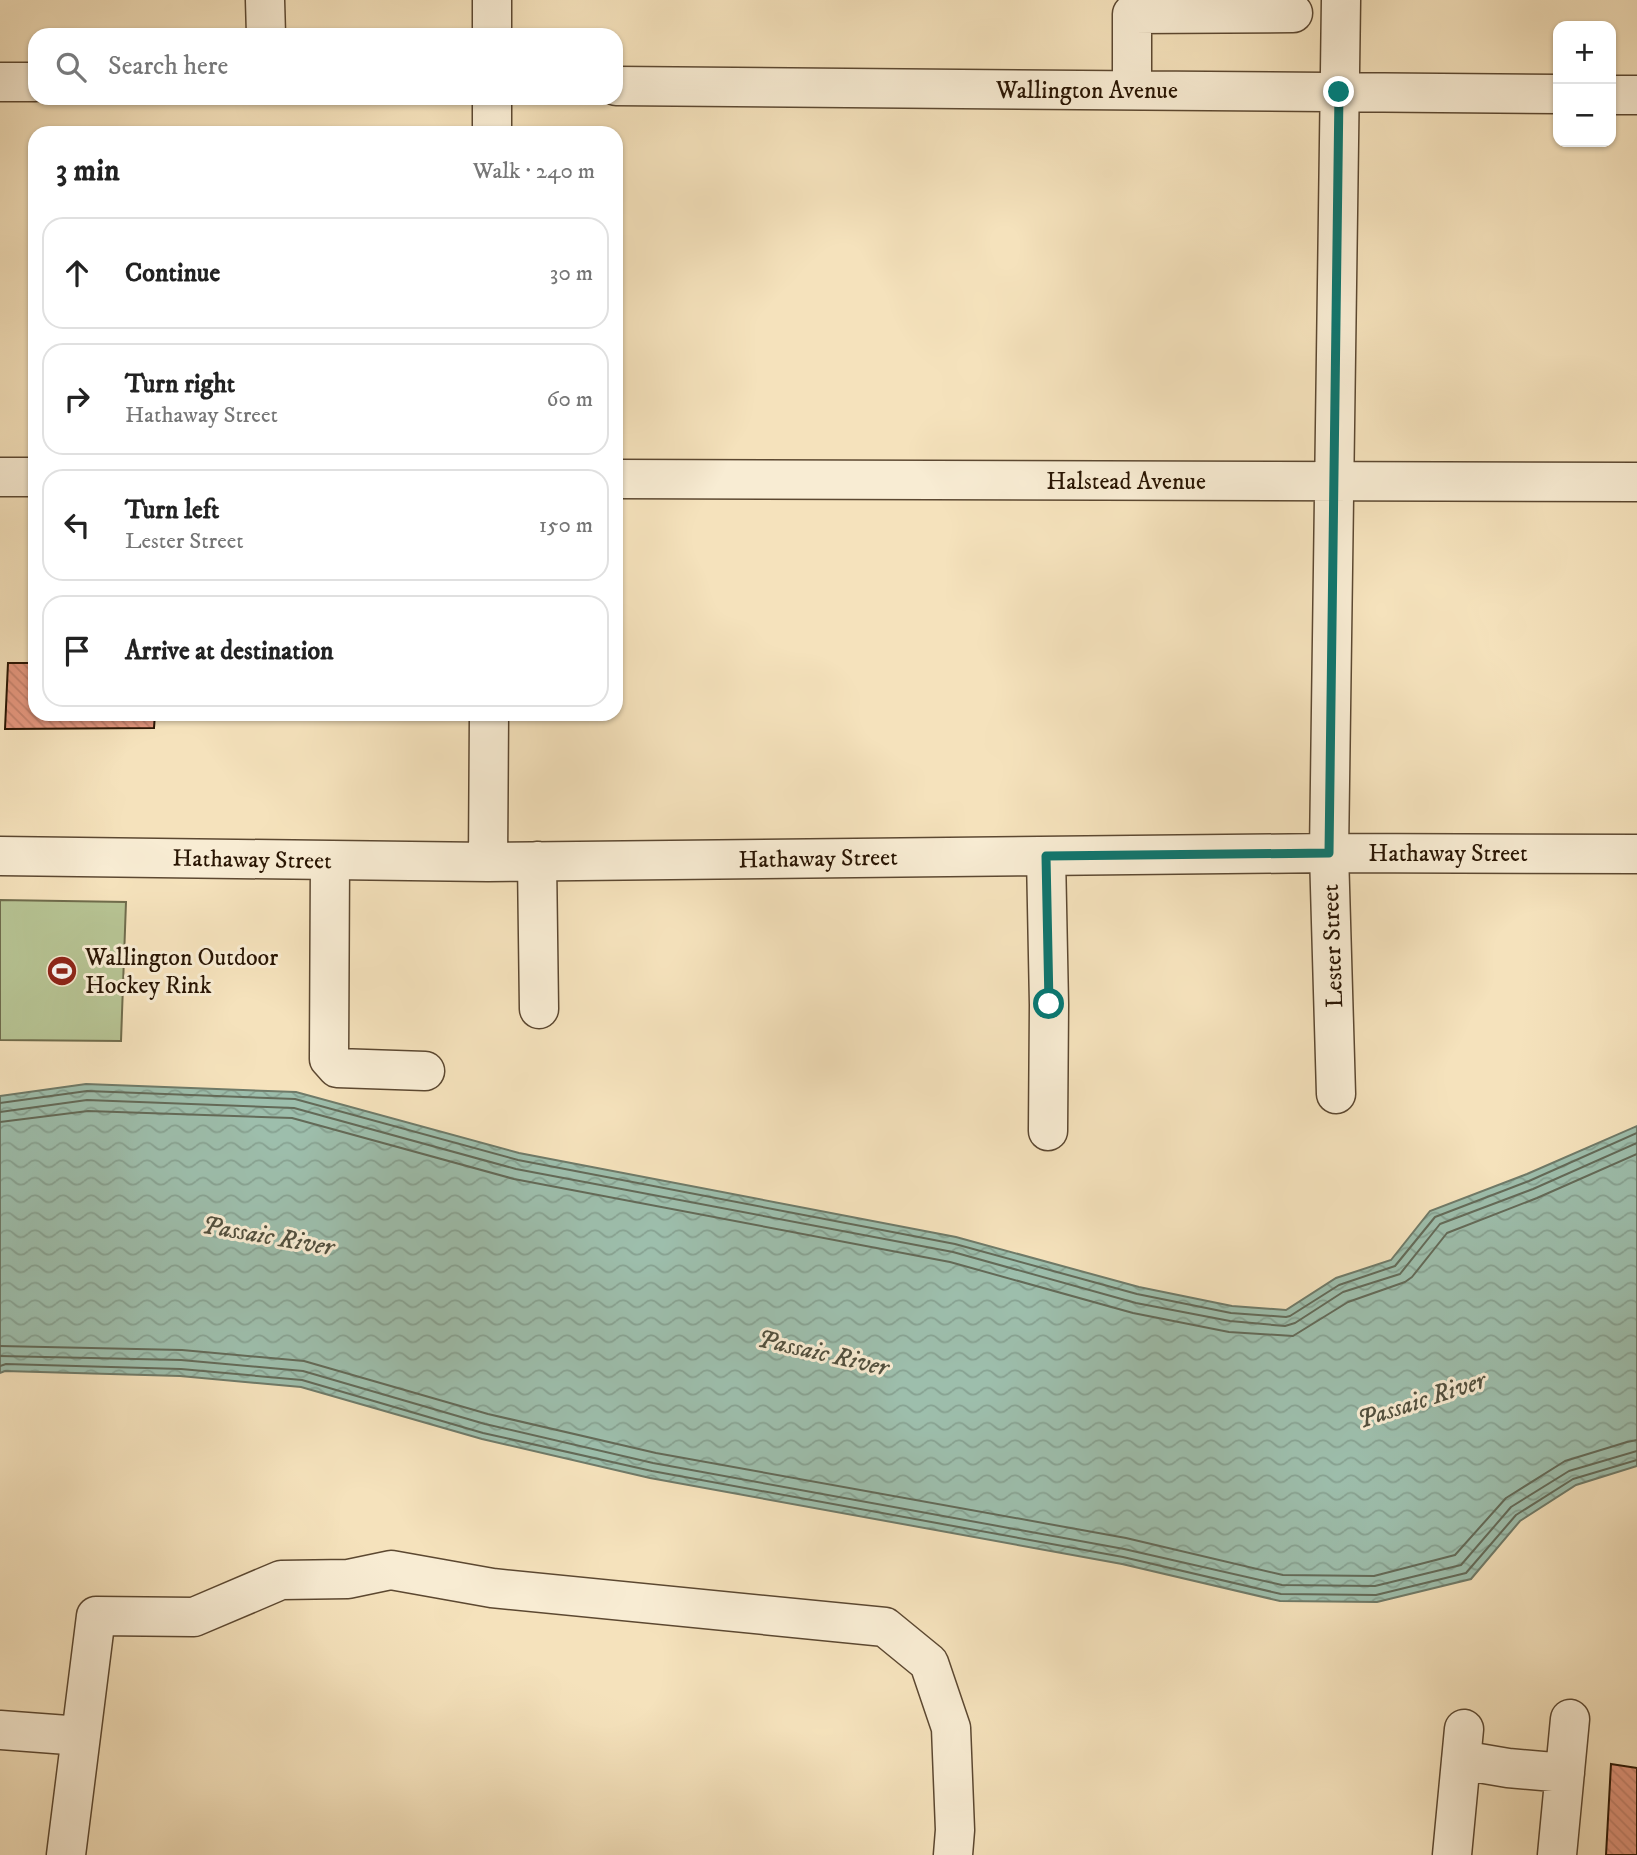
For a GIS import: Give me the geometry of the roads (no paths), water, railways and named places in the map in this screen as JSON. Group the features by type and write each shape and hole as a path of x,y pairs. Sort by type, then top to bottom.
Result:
{"street":[{"path":"265,0 266,28"},
{"path":"492,0 492,28"},
{"name":"Lester Street","path":"1336,1094 1329,853 1341,0"},
{"path":"1132,90 1132,14 1293,13"},
{"path":"0,82 28,82"},
{"name":"Wallington Avenue","path":"623,86 1553,94"},
{"path":"1616,95 1637,95"},
{"path":"492,105 492,126"},
{"path":"0,477 28,477"},
{"name":"Halstead Avenue","path":"623,479 1637,482"},
{"path":"488,862 489,721"},
{"name":"Hathaway Street","path":"0,856 488,862 1329,853 1637,854"},
{"path":"1046,856 1048,1131"},
{"path":"330,860 329,1059 337,1068 425,1071"},
{"path":"537,861 539,1009"},
{"path":"66,1855 96,1616 194,1617 281,1580 348,1579 391,1570 492,1588 885,1628 929,1662 951,1728 955,1830 953,1855"},
{"path":"1557,1855 1570,1718"},
{"path":"0,1730 81,1736"},
{"path":"1452,1855 1463,1745 1508,1768 1564,1773"}],"water":[{"name":"Passaic River","path":"86,1084 296,1092 519,1153 956,1237 1139,1287 1232,1306 1286,1310 1336,1278 1391,1260 1430,1211 1527,1174 1637,1126 1637,1466 1576,1485 1520,1521 1471,1579 1377,1602 1280,1601 1122,1564 650,1478 482,1439 301,1387 180,1376 0,1373 0,1096"}],"place":[{"name":"Wallington Outdoor Hockey Rink","path":"62,971"}]}
